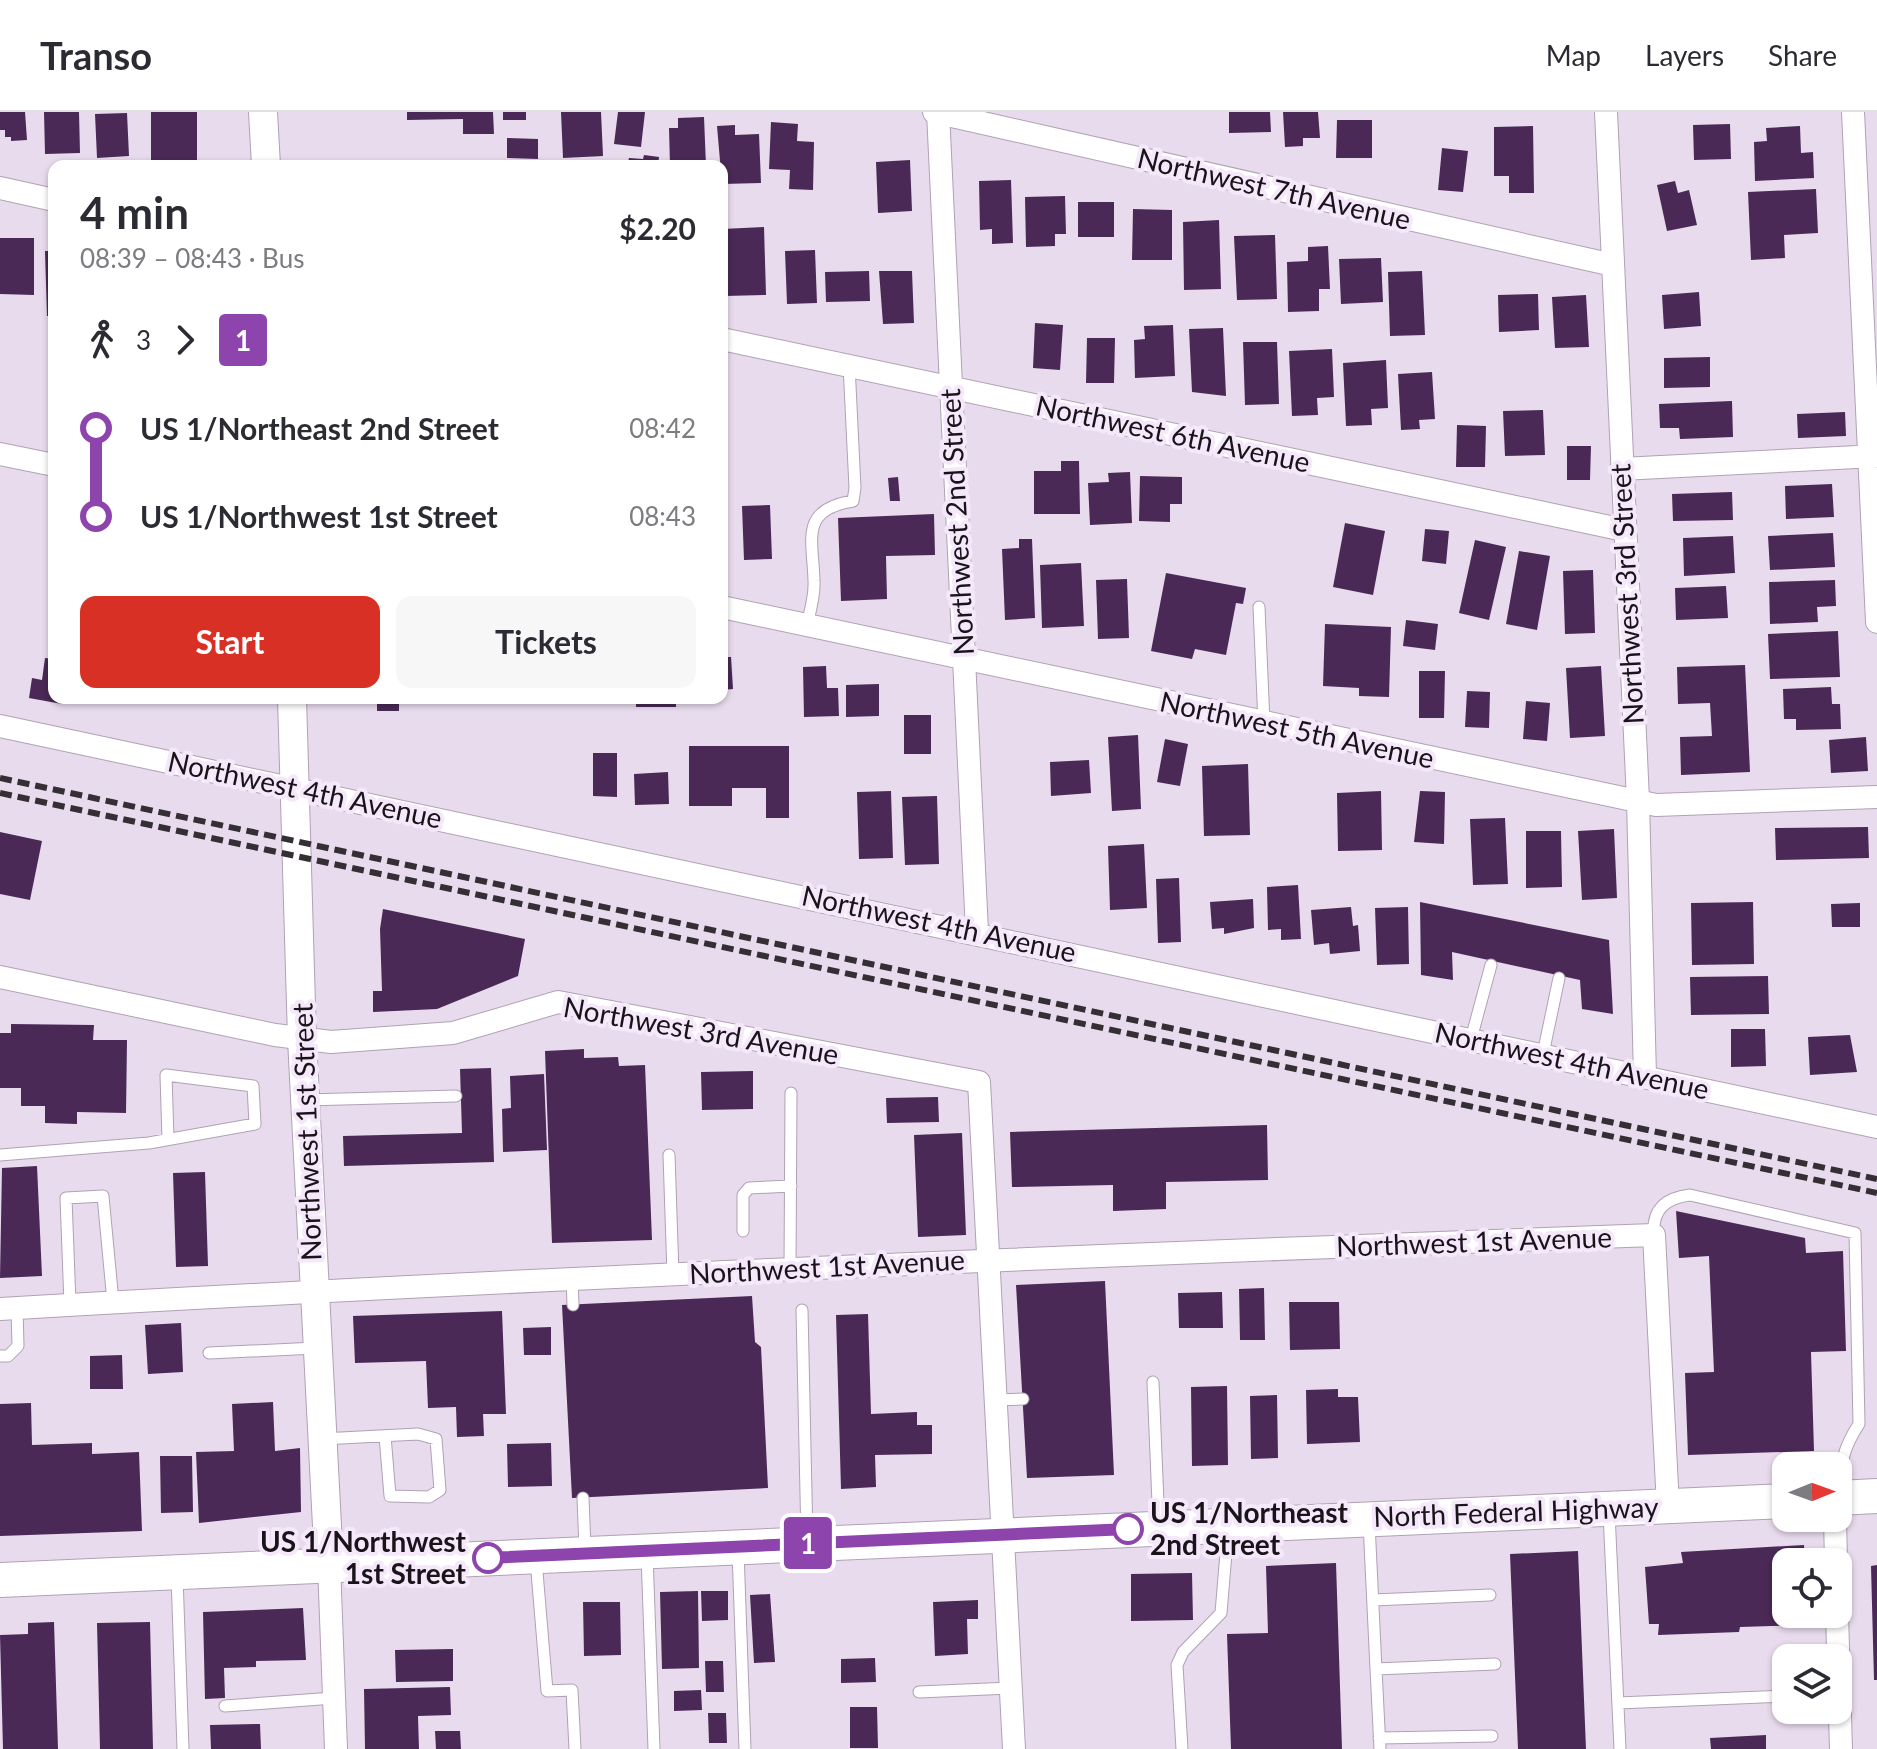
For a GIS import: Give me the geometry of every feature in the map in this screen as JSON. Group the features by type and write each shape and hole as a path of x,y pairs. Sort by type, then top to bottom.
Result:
{"main road":[{"path":"1852,1502 1877,1496"},
{"name":"North Federal Highway","path":"0,1580 1772,1502"}],"street":[{"path":"263,112 266,160"},
{"name":"Northwest 7th Avenue","path":"937,112 1613,265"},
{"name":"Northwest 2nd Street","path":"937,112 977,932"},
{"name":"Northwest 3rd Street","path":"1606,112 1638,800 1645,1077"},
{"path":"1853,112 1872,456 1877,622"},
{"path":"0,188 48,199"},
{"name":"Northwest 6th Avenue","path":"728,340 1624,530"},
{"path":"0,454 48,464"},
{"path":"1621,469 1872,456"},
{"name":"Northwest 5th Avenue","path":"728,608 1264,724 1638,800 1673,805 1877,797"},
{"name":"Northwest 1st Street","path":"292,704 304,1100 329,1565"},
{"name":"Northwest 4th Avenue","path":"0,726 977,932 1877,1127"},
{"name":"Northwest 3rd Avenue","path":"0,977 302,1039 331,1042 453,1033 558,1002 979,1082 986,1260"},
{"path":"1654,1235 1668,1506"},
{"name":"Northwest 1st Avenue","path":"8,1308 313,1290 986,1260 1654,1235"},
{"path":"986,1260 1014,1749"},
{"path":"329,1565 336,1749"},
{"path":"1840,1724 1841,1749"}],"lane":[{"path":"807,625 815,586 811,527 816,516 834,504 853,501 849,365"},
{"path":"1259,607 1264,724"},
{"path":"1471,1039 1491,965"},
{"path":"1543,1054 1559,978"},
{"path":"0,1155 168,1139 255,1124 253,1086 166,1075 168,1139"},
{"path":"790,1269 791,1093"},
{"path":"304,1100 456,1096"},
{"path":"669,1155 673,1274"},
{"path":"743,1231 743,1195 749,1188 791,1186"},
{"path":"1654,1235 1652,1218 1662,1205 1674,1197 1690,1195 1855,1233 1859,1424 1842,1452"},
{"path":"70,1304 66,1198 103,1196 113,1302"},
{"path":"572,1279 573,1305"},
{"path":"0,1356 8,1356 18,1346 8,1308"},
{"path":"802,1310 807,1543"},
{"path":"209,1353 316,1348"},
{"path":"1153,1382 1159,1527"},
{"path":"994,1400 1023,1399"},
{"path":"321,1439 418,1434 436,1439 440,1490 429,1497 390,1496 385,1436"},
{"path":"583,1498 585,1553"},
{"path":"1608,1508 1620,1749"},
{"path":"1368,1519 1380,1744 1492,1736"},
{"path":"1182,1749 1177,1665 1183,1652 1221,1613 1225,1597 1228,1524"},
{"path":"738,1547 745,1749"},
{"path":"647,1551 654,1749"},
{"path":"536,1555 547,1691 572,1690 575,1749"},
{"path":"177,1572 183,1749"},
{"path":"1373,1600 1490,1595"},
{"path":"1376,1669 1495,1664"},
{"path":"919,1692 1010,1688"},
{"path":"1618,1703 1772,1697"},
{"path":"225,1706 334,1698"}],"building":[{"path":"0,112 25,112 27,140 11,141 11,137 5,137 5,130 0,130"},
{"path":"44,112 79,112 80,153 45,154"},
{"path":"151,112 197,112 197,160 151,160"},
{"path":"407,112 493,112 494,134 463,134 463,119 407,120"},
{"path":"503,112 526,112 526,120 503,120"},
{"path":"561,112 601,112 603,156 563,158"},
{"path":"618,112 645,112 641,147 614,144"},
{"path":"1229,112 1270,112 1271,132 1229,133"},
{"path":"1283,112 1318,112 1320,138 1303,138 1303,146 1285,147"},
{"path":"127,113 129,156 97,158 95,114"},
{"path":"704,117 706,160 670,160 669,128 678,128 678,118"},
{"path":"1337,120 1372,120 1372,158 1336,158"},
{"path":"771,122 798,124 797,141 814,142 813,190 789,189 790,170 769,169"},
{"path":"1730,124 1731,159 1694,160 1693,125"},
{"path":"735,125 735,135 759,134 761,183 728,184 728,160 720,160 717,126"},
{"path":"1533,126 1534,193 1509,193 1509,176 1494,176 1494,127"},
{"path":"1800,126 1801,153 1813,152 1814,178 1755,181 1754,142 1767,141 1766,128"},
{"path":"507,138 538,139 538,159 507,158"},
{"path":"1442,148 1468,151 1463,192 1438,190"},
{"path":"644,155 659,157 659,160 628,160 643,159"},
{"path":"910,160 912,211 878,213 876,162"},
{"path":"1011,180 1013,243 992,244 992,229 980,230 979,181"},
{"path":"1675,181 1678,193 1689,190 1697,225 1667,231 1657,185"},
{"path":"1816,189 1818,233 1784,235 1785,258 1751,260 1748,192"},
{"path":"1065,196 1066,234 1055,234 1055,246 1026,247 1025,197"},
{"path":"1078,202 1114,202 1114,237 1078,237"},
{"path":"1133,209 1172,210 1172,260 1132,260"},
{"path":"1219,220 1221,289 1184,290 1183,222"},
{"path":"764,227 766,295 728,296 728,229"},
{"path":"1275,235 1277,299 1237,300 1234,236"},
{"path":"0,238 34,238 34,295 0,294"},
{"path":"1328,246 1330,289 1319,289 1319,311 1288,312 1287,262 1308,261 1308,247"},
{"path":"815,250 817,303 787,304 785,251"},
{"path":"45,251 48,251 47,316"},
{"path":"1381,258 1383,302 1341,304 1339,259"},
{"path":"869,271 870,301 826,302 825,272"},
{"path":"879,271 912,271 914,323 883,324"},
{"path":"1422,271 1425,335 1390,336 1388,272"},
{"path":"1699,292 1701,326 1664,329 1662,295"},
{"path":"1538,294 1539,330 1499,332 1498,295"},
{"path":"1586,295 1589,347 1555,348 1552,297"},
{"path":"1035,323 1063,325 1060,370 1033,368"},
{"path":"1173,325 1175,376 1135,378 1134,340 1145,339 1144,326"},
{"path":"1223,328 1226,396 1192,392 1189,329"},
{"path":"1087,338 1115,338 1114,383 1086,383"},
{"path":"1243,342 1277,342 1279,404 1245,405"},
{"path":"1332,349 1334,397 1317,398 1318,415 1292,416 1289,351"},
{"path":"1710,357 1710,387 1664,388 1664,358"},
{"path":"1386,360 1388,408 1371,409 1372,425 1346,426 1343,363"},
{"path":"1432,372 1435,419 1419,420 1420,429 1401,430 1398,374"},
{"path":"1732,401 1733,437 1680,439 1679,428 1660,428 1659,404"},
{"path":"1543,410 1545,455 1505,456 1503,411"},
{"path":"1845,412 1846,436 1798,438 1797,414"},
{"path":"1457,425 1486,426 1485,467 1456,467"},
{"path":"1567,446 1591,446 1590,480 1567,480"},
{"path":"1061,461 1079,461 1080,514 1034,514 1034,471 1061,471"},
{"path":"1130,472 1132,523 1090,525 1088,483 1109,482 1108,473"},
{"path":"1140,476 1182,477 1182,504 1170,504 1170,522 1139,521"},
{"path":"898,477 900,501 890,501 888,478"},
{"path":"1832,484 1834,517 1786,519 1785,486"},
{"path":"1732,492 1733,520 1673,521 1672,494"},
{"path":"770,505 772,559 744,560 742,506"},
{"path":"934,514 935,555 886,556 887,599 841,601 838,518"},
{"path":"1345,523 1385,531 1373,595 1333,587"},
{"path":"1425,529 1449,531 1446,564 1422,561"},
{"path":"1833,533 1835,567 1770,570 1768,536"},
{"path":"1733,536 1735,573 1684,576 1683,538"},
{"path":"1019,539 1032,539 1035,618 1005,620 1002,549 1019,548"},
{"path":"1475,540 1506,547 1489,620 1459,613"},
{"path":"1519,551 1550,556 1537,630 1506,624"},
{"path":"1081,563 1084,626 1042,628 1040,565"},
{"path":"1593,570 1595,633 1565,634 1563,571"},
{"path":"1166,573 1246,588 1243,604 1236,603 1226,655 1195,649 1192,659 1151,651"},
{"path":"1127,579 1129,638 1098,639 1096,580"},
{"path":"1835,580 1836,606 1817,607 1818,622 1770,624 1769,582"},
{"path":"1726,586 1728,618 1676,620 1675,588"},
{"path":"1406,620 1438,624 1435,650 1403,646"},
{"path":"1325,624 1391,627 1389,697 1359,696 1359,688 1323,686"},
{"path":"1838,631 1840,677 1770,679 1768,634"},
{"path":"728,657 731,657 733,689 728,689"},
{"path":"45,658 48,658 48,701 29,698 32,678 42,680"},
{"path":"1745,665 1750,772 1681,775 1680,737 1712,736 1710,703 1678,704 1677,667"},
{"path":"826,666 827,688 838,688 839,716 804,717 803,667"},
{"path":"1601,666 1605,736 1570,738 1566,668"},
{"path":"1419,671 1445,671 1444,718 1419,718"},
{"path":"879,684 879,716 846,717 846,685"},
{"path":"1831,687 1832,704 1840,704 1841,729 1796,730 1796,719 1784,719 1783,689"},
{"path":"1467,691 1490,692 1489,728 1465,727"},
{"path":"1526,701 1550,703 1547,741 1523,739"},
{"path":"377,704 399,704 399,711 377,711"},
{"path":"636,704 676,704 676,707 636,707"},
{"path":"904,715 931,715 931,754 904,754"},
{"path":"1138,735 1141,809 1112,811 1108,737"},
{"path":"1866,737 1868,771 1831,773 1829,740"},
{"path":"1165,739 1188,744 1180,786 1157,782"},
{"path":"689,746 789,746 789,818 766,818 766,788 732,788 732,806 689,806"},
{"path":"593,753 617,753 617,797 593,796"},
{"path":"1089,760 1091,793 1051,796 1050,762"},
{"path":"1248,764 1250,835 1204,836 1202,766"},
{"path":"668,772 669,804 635,805 634,774"},
{"path":"891,791 893,858 859,859 857,792"},
{"path":"1381,791 1382,850 1338,851 1337,793"},
{"path":"1420,791 1445,792 1444,844 1414,842"},
{"path":"937,796 939,864 905,865 902,797"},
{"path":"1505,818 1508,884 1473,885 1470,819"},
{"path":"1868,827 1869,858 1776,860 1775,828"},
{"path":"1614,829 1617,898 1582,900 1578,831"},
{"path":"1526,831 1561,831 1562,887 1526,888"},
{"path":"0,832 42,841 30,900 0,894"},
{"path":"1144,844 1147,908 1110,910 1108,846"},
{"path":"1179,878 1181,942 1158,943 1156,879"},
{"path":"1298,885 1301,939 1281,940 1281,929 1268,930 1267,887"},
{"path":"1253,899 1254,928 1224,934 1224,928 1212,929 1210,902"},
{"path":"1420,902 1609,940 1613,1014 1582,1009 1580,980 1452,952 1453,980 1421,975"},
{"path":"1753,902 1754,964 1692,965 1691,903"},
{"path":"1860,903 1860,927 1832,927 1831,904"},
{"path":"1351,907 1353,926 1358,925 1360,951 1330,954 1329,943 1314,945 1311,910"},
{"path":"1408,907 1409,964 1377,965 1375,908"},
{"path":"383,909 525,939 518,976 437,1009 373,1012 373,991 382,991 380,929"},
{"path":"1768,976 1769,1014 1691,1015 1690,977"},
{"path":"11,1024 94,1025 93,1040 127,1040 126,1113 77,1112 77,1124 45,1123 45,1106 21,1106 21,1088 0,1088 0,1033 11,1033"},
{"path":"1731,1029 1765,1029 1766,1066 1731,1067"},
{"path":"1850,1035 1857,1072 1810,1075 1808,1037"},
{"path":"584,1049 584,1058 618,1057 619,1066 645,1065 652,1240 552,1243 545,1051"},
{"path":"491,1068 494,1162 344,1166 343,1136 462,1133 460,1069"},
{"path":"753,1071 753,1109 702,1110 701,1072"},
{"path":"544,1074 547,1150 503,1152 502,1109 511,1108 510,1076"},
{"path":"938,1097 939,1122 887,1123 886,1098"},
{"path":"1267,1125 1268,1180 1166,1182 1166,1209 1113,1211 1113,1185 1012,1187 1010,1132"},
{"path":"962,1133 966,1235 918,1237 914,1135"},
{"path":"37,1166 42,1276 0,1278 2,1168"},
{"path":"205,1172 208,1266 176,1267 173,1173"},
{"path":"1676,1211 1805,1238 1806,1253 1843,1251 1846,1351 1811,1352 1814,1451 1688,1455 1685,1373 1714,1372 1709,1256 1679,1258"},
{"path":"1105,1281 1114,1475 1027,1478 1016,1285"},
{"path":"1264,1288 1265,1340 1240,1340 1239,1289"},
{"path":"1222,1292 1223,1328 1179,1328 1178,1293"},
{"path":"752,1296 755,1342 761,1347 768,1488 572,1498 562,1305"},
{"path":"1289,1302 1339,1302 1340,1349 1290,1350"},
{"path":"502,1311 506,1414 483,1414 484,1436 457,1437 456,1407 428,1408 426,1361 355,1363 353,1316"},
{"path":"868,1314 871,1414 917,1412 917,1425 932,1425 932,1454 875,1455 876,1487 841,1489 836,1315"},
{"path":"181,1323 183,1372 148,1374 145,1325"},
{"path":"551,1327 551,1355 524,1355 523,1328"},
{"path":"122,1355 123,1389 90,1389 90,1356"},
{"path":"1227,1386 1228,1465 1192,1466 1191,1387"},
{"path":"1338,1389 1338,1397 1358,1397 1360,1442 1307,1444 1306,1390"},
{"path":"1277,1395 1278,1458 1251,1459 1250,1396"},
{"path":"273,1402 275,1451 300,1448 301,1512 199,1523 196,1452 234,1451 232,1404"},
{"path":"31,1403 32,1445 92,1443 92,1454 139,1452 142,1531 0,1536 0,1404"},
{"path":"551,1443 552,1486 508,1487 507,1444"},
{"path":"160,1456 192,1456 193,1512 161,1513"},
{"path":"1804,1545 1804,1548 1772,1548 1772,1626 1740,1627 1739,1632 1658,1635 1659,1624 1649,1624 1645,1567 1683,1563 1681,1552"},
{"path":"1578,1551 1586,1749 1518,1749 1510,1554"},
{"path":"1336,1563 1342,1749 1231,1749 1227,1634 1268,1633 1266,1566"},
{"path":"1877,1565 1877,1680 1874,1680 1871,1566"},
{"path":"1192,1573 1193,1620 1131,1621 1131,1574"},
{"path":"698,1591 699,1668 662,1669 660,1592"},
{"path":"701,1591 728,1591 728,1620 702,1621"},
{"path":"770,1594 775,1662 754,1663 750,1595"},
{"path":"978,1600 978,1619 967,1619 968,1654 935,1656 933,1602"},
{"path":"583,1602 620,1602 621,1655 584,1656"},
{"path":"303,1608 306,1660 256,1661 256,1667 224,1668 225,1698 205,1699 203,1612"},
{"path":"54,1622 58,1749 3,1749 0,1635 28,1634 28,1623"},
{"path":"150,1622 153,1749 100,1749 97,1623"},
{"path":"453,1649 453,1681 396,1682 395,1650"},
{"path":"875,1658 876,1682 841,1683 841,1659"},
{"path":"705,1661 723,1661 724,1692 706,1692"},
{"path":"450,1687 451,1715 418,1716 419,1749 365,1749 364,1689"},
{"path":"701,1690 702,1710 674,1711 674,1691"},
{"path":"850,1707 877,1707 878,1748 850,1748"},
{"path":"708,1713 726,1713 727,1743 709,1743"},
{"path":"260,1724 261,1749 211,1749 210,1725"},
{"path":"435,1731 460,1731 461,1749 436,1749"},
{"path":"1766,1735 1766,1749 1711,1749 1710,1738"}],"railway":[{"path":"0,778 1877,1179"},
{"path":"0,793 1877,1193"}],"bus line":[{"name":"1","path":"488,1558 1128,1529"}],"place":[{"name":"US 1/Northeast 2nd Street","path":"1128,1529"},
{"name":"US 1/Northwest 1st Street","path":"488,1558"}]}
